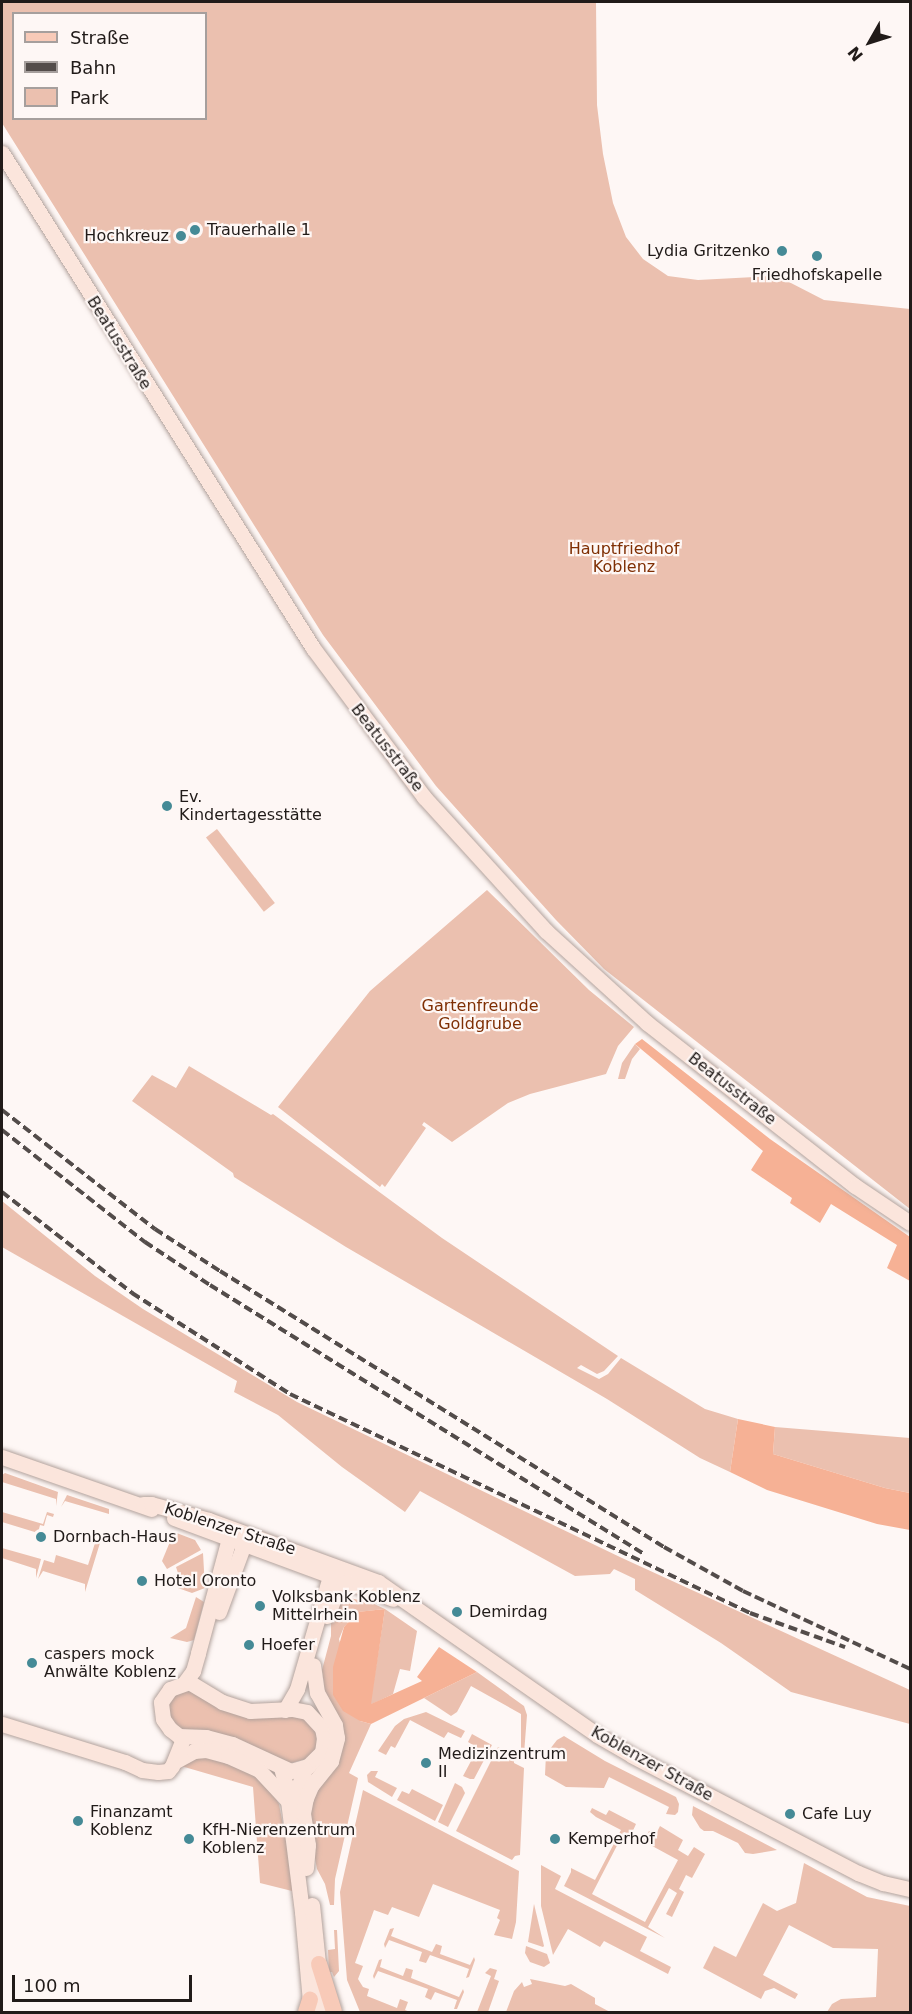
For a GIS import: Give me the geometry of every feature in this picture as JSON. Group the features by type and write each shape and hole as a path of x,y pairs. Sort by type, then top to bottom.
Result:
{"main road":[{"path":"319,1964 334,2013"}],"street":[{"name":"Beatusstraße","path":"2,153 313,648 424,797 546,931 639,1016 855,1186 910,1223"},
{"name":"Koblenzer Straße","path":"2,1457 332,1571 378,1582 597,1735 631,1755 858,1873 883,1883 910,1889"},
{"path":"230,1534 193,1671 185,1682 170,1689 161,1702 163,1719 179,1735 206,1737 232,1743 281,1768 295,1771 305,1768 319,1756 324,1743 322,1728 311,1714 306,1691 331,1604 339,1588 346,1582"},
{"path":"201,1688 206,1656 246,1540"},
{"name":"Koblenzer Straße","path":"332,1571 346,1582 412,1606"},
{"path":"285,1710 297,1689 332,1571"},
{"path":"306,1868 308,1845 303,1813 306,1798 311,1786 331,1761 337,1738 335,1725 317,1694 313,1665"},
{"path":"185,1682 201,1688 222,1702 250,1711 298,1709 311,1714"},
{"path":"2,1725 125,1762 142,1770 169,1767 194,1750 206,1750 228,1756 266,1775 287,1800"},
{"path":"125,1762 161,1765 165,1762 179,1735"},
{"path":"169,1767 179,1735"},
{"path":"281,1768 302,1912 309,2008"},
{"path":"305,1768 298,1788 297,1800 319,1964 323,2013"}],"green space":[{"name":"Hauptfriedhof Koblenz","path":"2,2 596,2 597,105 603,154 613,203 626,237 643,259 668,276 698,280 771,276 789,282 824,300 910,309 910,1209 604,969 556,920 436,786 323,635 2,123"},
{"path":"217,829 275,903 264,912 206,838"},
{"name":"Gartenfreunde Goldgrube","path":"487,890 589,990 634,1027 618,1046 606,1074 530,1094 508,1103 452,1142 424,1122 422,1125 426,1128 385,1187 382,1184 380,1187 278,1107 370,991"},
{"path":"635,1044 640,1049 632,1059 625,1079 618,1079 622,1063"},
{"path":"189,1066 271,1115 273,1114 442,1238 618,1356 604,1371 597,1374 581,1365 577,1368 599,1379 608,1374 621,1358 705,1409 738,1419 730,1472 700,1458 607,1399 346,1247 234,1177 233,1173 132,1101 152,1075 176,1088"},
{"path":"2,1201 95,1276 143,1309 297,1402 622,1558 910,1690 910,1724 791,1692 721,1643 635,1590 635,1579 614,1569 610,1574 575,1576 420,1491 405,1512 342,1467 278,1415 234,1392 237,1381 2,1247"},
{"path":"775,1427 910,1438 910,1493 885,1488 773,1454"},
{"path":"5,1473 58,1492 56,1506 56,1499 2,1482 2,1475"},
{"path":"67,1495 109,1509 109,1514 65,1501 61,1507"},
{"path":"2,1512 43,1524 47,1512 54,1514 53,1517 47,1515 44,1526 40,1525 38,1533 2,1522"},
{"path":"174,1532 195,1540 201,1550 167,1569 162,1561"},
{"path":"103,1533 85,1592 85,1584 43,1571 38,1579 44,1560 54,1563 56,1555 88,1565 96,1540 99,1540"},
{"path":"2,1548 41,1559 36,1578 36,1569 2,1558"},
{"path":"203,1553 205,1588 192,1593 178,1588 171,1577 178,1573 176,1567"},
{"path":"196,1597 204,1602 194,1640 187,1642 170,1638 186,1628"},
{"path":"350,1598 372,1603 385,1609 358,1612 344,1627 339,1639 360,1721 371,1724 349,1773 358,1778 335,1879 334,1905 330,1905 325,1884 317,1869 309,1827 326,1699 322,1670 337,1601 343,1603"},
{"path":"385,1609 417,1631 410,1671 400,1669 393,1694 370,1705"},
{"path":"477,1672 524,1706 527,1715 524,1754 521,1752 521,1714 471,1686 457,1712 451,1716 424,1698"},
{"path":"185,1688 259,1717 302,1717 315,1728 318,1746 310,1758 291,1763 181,1730 169,1718 167,1702 171,1696"},
{"path":"426,1712 465,1731 461,1738 448,1732 444,1738 410,1720 395,1748 391,1746 386,1755 378,1751 395,1726 404,1719"},
{"path":"472,1734 492,1745 474,1779 470,1779 463,1776 478,1748 468,1742"},
{"path":"564,1736 605,1761 676,1797 679,1804 678,1812 675,1815 666,1814 669,1807 609,1777 604,1788 566,1787 545,1775 546,1754 557,1740"},
{"path":"498,1747 514,1756 514,1763 524,1768 520,1855 515,1856 512,1860 456,1831"},
{"path":"197,1757 216,1757 260,1777 271,1790 279,1804 292,1872 292,1891 260,1883 253,1787 181,1766"},
{"path":"371,1771 378,1771 375,1777 397,1788 392,1797 368,1782 367,1775"},
{"path":"455,1783 462,1787 465,1793 448,1827 438,1822"},
{"path":"412,1789 443,1805 435,1821 397,1800 402,1791 409,1794"},
{"path":"363,1790 519,1871 516,1922 512,1939 494,1935 500,1920 497,1918 500,1910 433,1884 419,1917 392,1907 388,1915 374,1910 355,1963 363,1966 358,1979 363,1987 369,1989 367,1996 397,2008 400,1999 408,2002 405,2010 410,2012 360,2012 347,1980 340,1892"},
{"path":"693,1806 777,1850 745,1853 738,1843 713,1831 704,1831 700,1828 692,1815"},
{"path":"592,1808 606,1815 609,1810 636,1824 631,1835 624,1832 592,1894 645,1922 678,1860 643,1841 649,1831 656,1834 660,1826 683,1840 678,1850 688,1856 694,1847 705,1854 692,1878 686,1875 679,1889 684,1892 672,1917 666,1914 677,1893 669,1888 648,1927 665,1938 564,1886 571,1868 595,1880 621,1830 596,1817 590,1812"},
{"path":"804,1863 867,1897 910,1906 910,2012 827,2012 832,2004 841,1999 876,1997 878,1949 833,1948 789,1925 763,1975 798,1994 795,1999 774,1988 765,1991 761,1999 703,1968 714,1946 736,1957 763,1903 777,1911 796,1903"},
{"path":"541,1865 561,1876 555,1889 647,1937 640,1951 671,1967 668,1974 604,1941 600,1947 568,1929 553,1955 541,1906"},
{"path":"534,1904 544,1946 543,1947 528,1942"},
{"path":"394,1928 391,1936 432,1952 436,1944 442,1946 440,1954 470,1965 474,1957 469,1977 466,1978 469,1969 430,1955 426,1963 419,1961 422,1952 389,1940 385,1948 384,1944 390,1929"},
{"path":"334,1930 337,1930 339,1971 334,1977 332,1972 329,1972 328,1950 335,1949"},
{"path":"526,1946 547,1954 550,1963 544,1967 530,1962 525,1953"},
{"path":"382,1959 380,1967 403,1976 406,1968 413,1970 411,1978 459,1997 463,1989 464,1992 457,2009 454,2009 457,2000 435,1992 431,2000 425,1997 428,1989 378,1971 374,1979 379,1960"},
{"path":"490,1968 497,1970 494,1979 499,1981 488,2012 477,2012 491,1976 485,1973"},
{"path":"530,1979 565,1986 571,1984 595,1998 595,2004 610,2012 506,2012 514,1991 522,1982 524,1987 532,1984"}],"shaded area":[{"path":"642,1039 770,1139 910,1237 910,1281 887,1268 897,1245 831,1204 820,1223 790,1203 792,1198 751,1170 763,1151 635,1044"},
{"path":"738,1419 775,1427 773,1454 885,1488 910,1493 910,1530 877,1524 767,1490 730,1472"},
{"path":"385,1609 371,1704 422,1681 417,1677 439,1647 477,1672 371,1724 360,1721 343,1711 333,1695 333,1667 344,1627 357,1612"}],"railway":[{"path":"2,1110 155,1229 664,1547 743,1591 910,1669"},
{"path":"2,1130 145,1242 210,1285 644,1554"},
{"path":"2,1192 132,1293 290,1394 750,1613 845,1647"}],"place":[{"name":"Trauerhalle 1","path":"195,230"},
{"name":"Hochkreuz","path":"181,236"},
{"name":"Lydia Gritzenko","path":"782,251"},
{"name":"Friedhofskapelle","path":"817,256"},
{"name":"Ev. Kindertagesstätte","path":"167,806"},
{"name":"Dornbach-Haus","path":"41,1537"},
{"name":"Hotel Oronto","path":"142,1581"},
{"name":"Volksbank Koblenz Mittelrhein","path":"260,1606"},
{"name":"Demirdag","path":"457,1612"},
{"name":"Hoefer","path":"249,1645"},
{"name":"caspers mock Anwälte Koblenz","path":"32,1663"},
{"name":"Medizinzentrum II","path":"426,1763"},
{"name":"Cafe Luy","path":"790,1814"},
{"name":"Finanzamt Koblenz","path":"78,1821"},
{"name":"KfH-Nierenzentrum Koblenz","path":"189,1839"},
{"name":"Kemperhof","path":"555,1839"}]}
